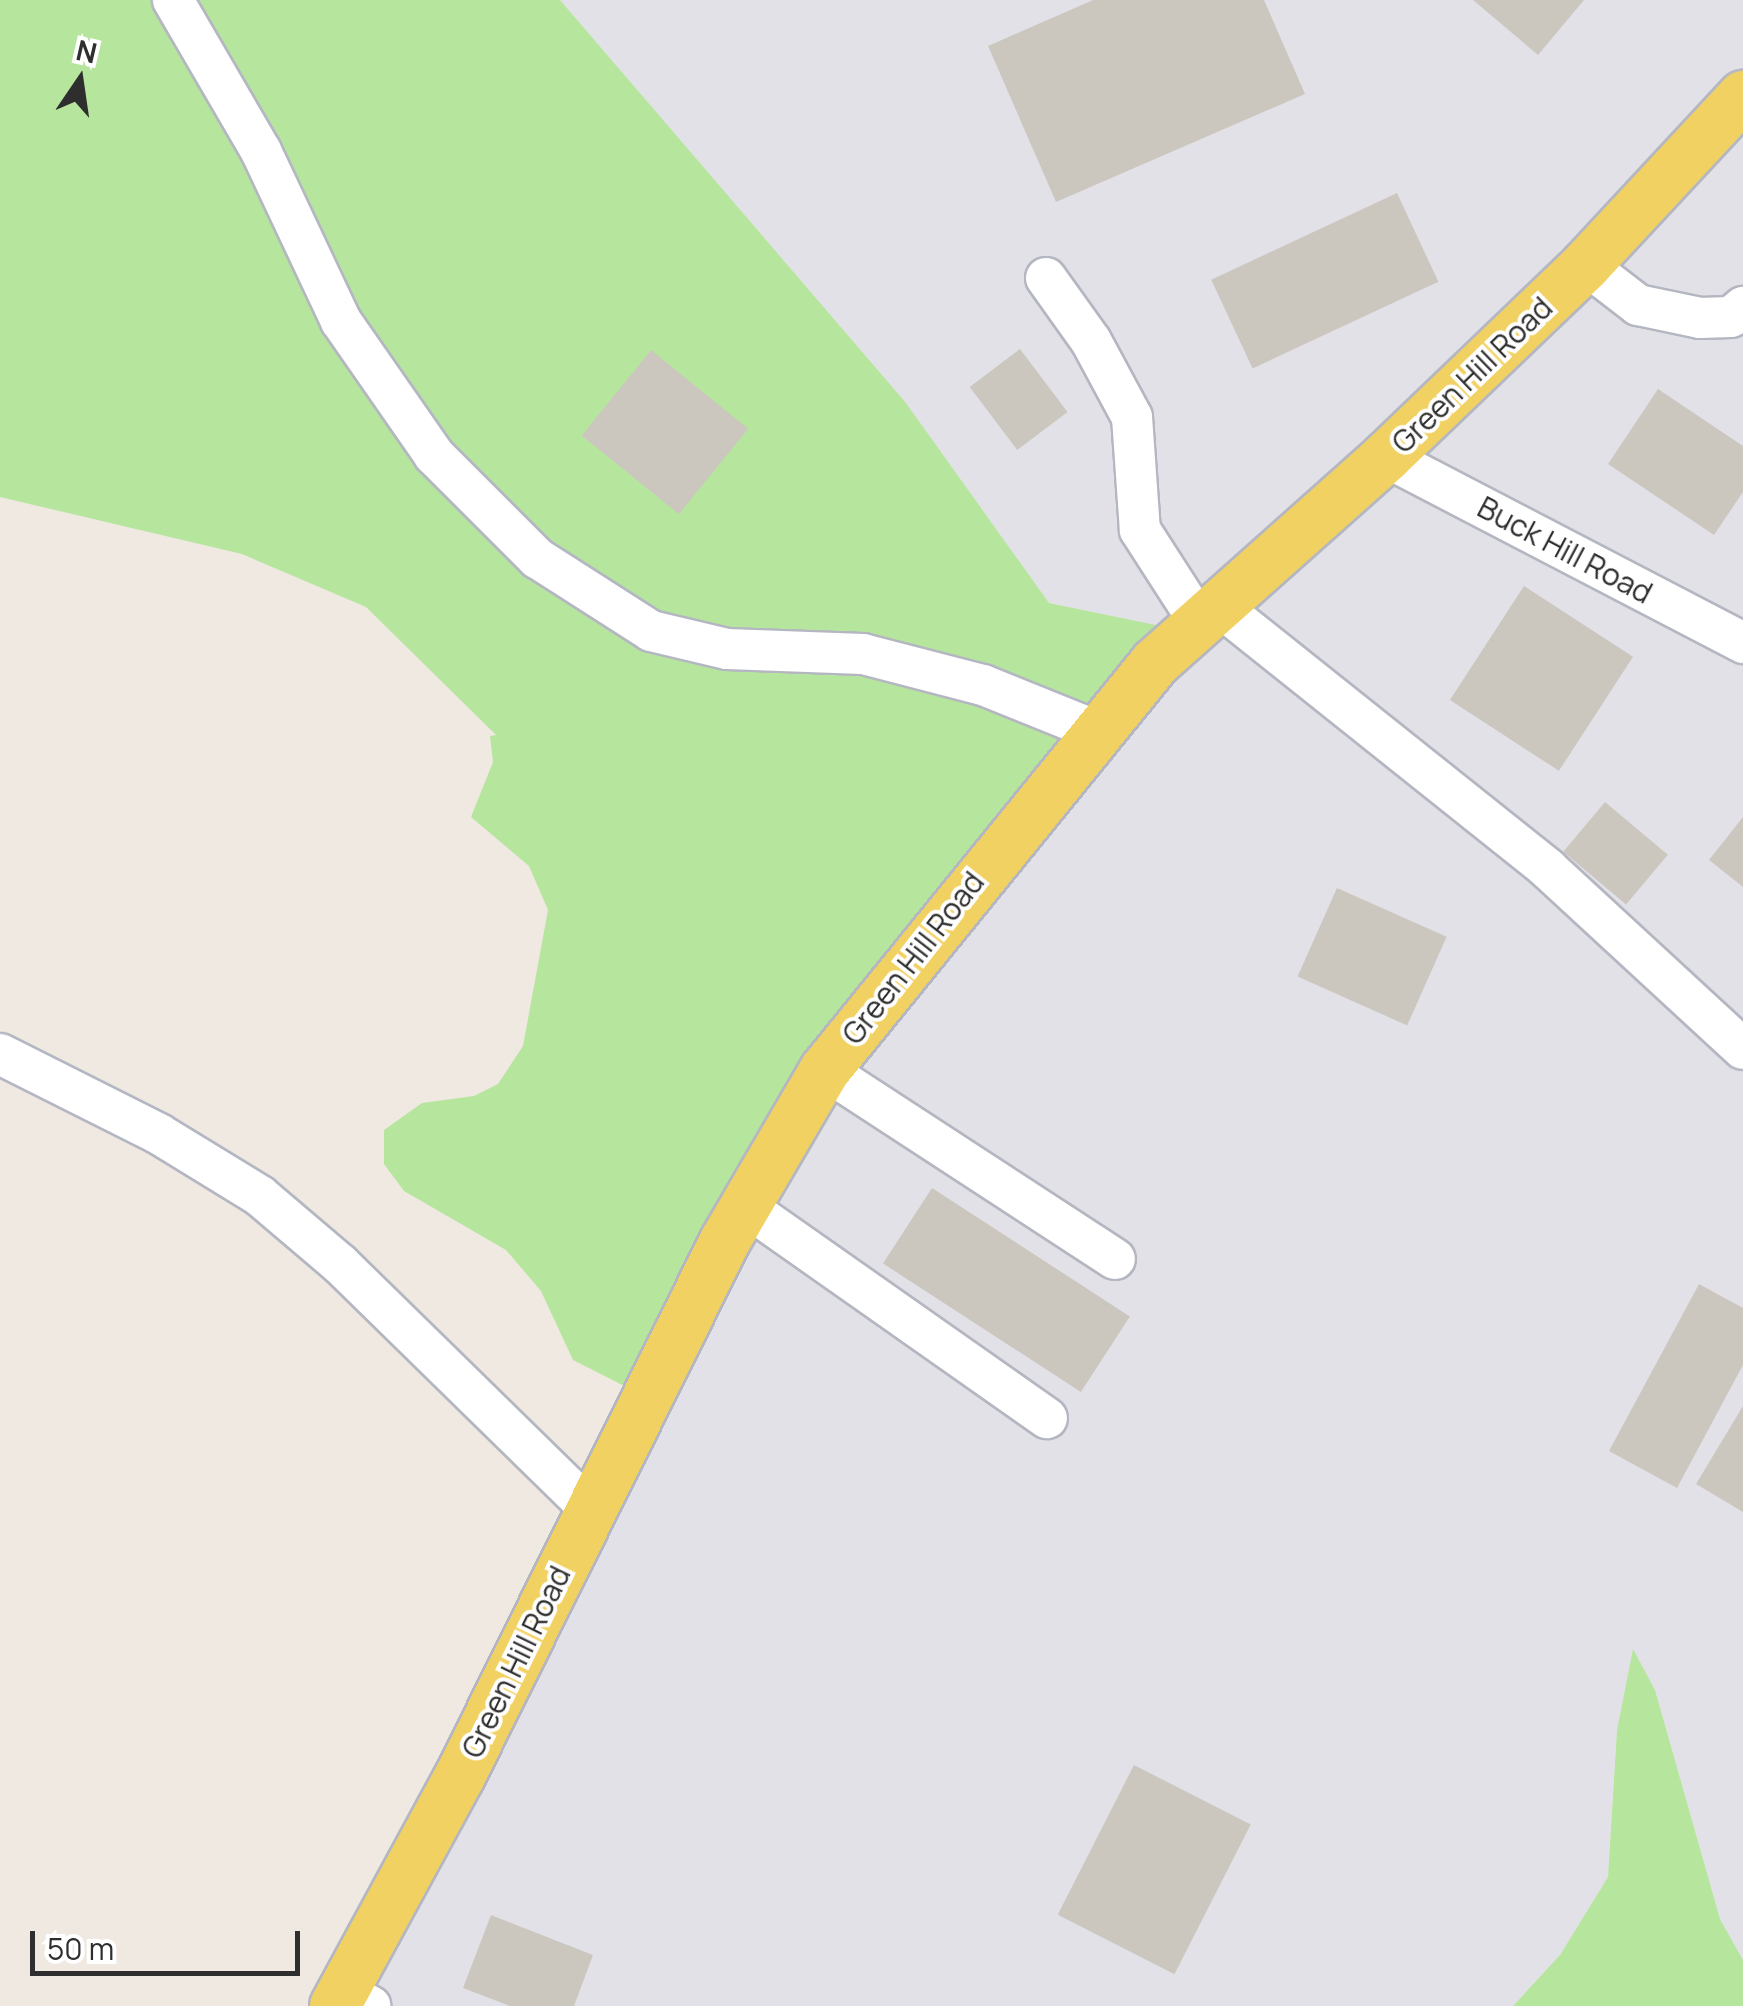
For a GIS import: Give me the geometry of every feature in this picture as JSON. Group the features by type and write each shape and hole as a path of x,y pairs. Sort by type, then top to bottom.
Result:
{"main road":[{"name":"Green Hill Road","path":"350,2001 745,1206 825,1070 1155,663 1386,457 1586,265 1743,96"}],"street":[{"path":"173,0 262,151 341,321 434,455 537,558 651,631 726,650 862,654 984,685 1097,731"},
{"path":"1586,265 1638,305 1700,318 1731,318 1743,307"},
{"path":"1046,278 1091,341 1132,417 1140,530 1210,614 1548,869 1743,1049"},
{"name":"Buck Hill Road","path":"1386,457 1743,643"},
{"path":"0,1054 160,1134 260,1196 340,1264 591,1510"},
{"path":"825,1070 1115,1259"},
{"path":"745,1206 1047,1418"}],"shaded area":[{"path":"560,0 1743,0 1743,1960 1720,1919 1655,1690 1633,1650 1617,1730 1608,1877 1560,1955 1513,2006 337,2006 766,1172 1179,630 1049,603 906,403"}],"green space":[{"path":"0,0 560,0 906,403 1049,603 1180,630 978,875 646,1397 573,1360 541,1291 506,1250 404,1191 384,1164 384,1130 422,1103 474,1096 498,1084 523,1046 548,910 529,866 471,817 493,762 490,736 496,735 366,607 242,554 0,497"},
{"path":"1633,1649 1655,1690 1720,1919 1743,1960 1743,2006 1513,2006 1560,1955 1608,1877 1617,1730"}],"building":[{"path":"1093,0 1264,0 1305,94 1056,202 988,46"},
{"path":"1473,0 1584,0 1538,55"},
{"path":"1397,193 1438,282 1253,368 1211,280"},
{"path":"1020,349 1068,412 1017,450 970,387"},
{"path":"651,350 748,429 679,514 582,435"},
{"path":"1658,389 1743,446 1743,492 1714,535 1608,464"},
{"path":"1524,586 1633,657 1559,771 1450,700"},
{"path":"1605,802 1668,855 1626,905 1563,852"},
{"path":"1743,817 1743,887 1709,860"},
{"path":"1337,888 1447,937 1407,1025 1298,977"},
{"path":"932,1188 1130,1317 1081,1392 883,1263"},
{"path":"1699,1284 1743,1308 1743,1365 1677,1488 1609,1451"},
{"path":"1743,1406 1743,1512 1696,1484"},
{"path":"1134,1765 1251,1824 1174,1974 1058,1915"},
{"path":"491,1915 593,1955 574,2006 510,2006 463,1988"}]}
